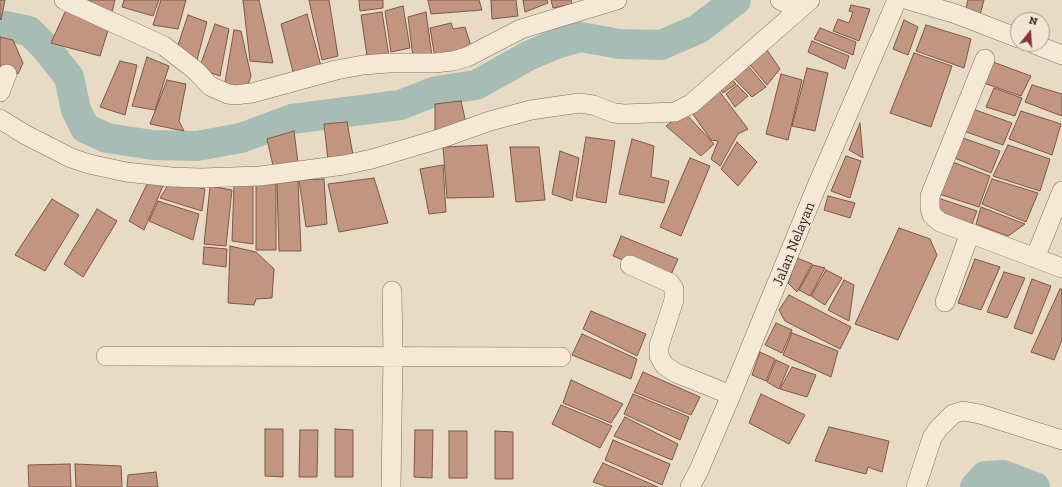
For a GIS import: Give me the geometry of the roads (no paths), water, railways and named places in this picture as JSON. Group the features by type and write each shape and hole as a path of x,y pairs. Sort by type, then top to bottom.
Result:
{"street":[{"path":"64,0 164,46 195,70 210,86 228,94 235,95 252,93 336,70 363,65 453,61 467,57 521,29 617,0"},
{"name":"Jalan Nelayan","path":"690,487 699,470 731,395 816,188 897,0"},
{"path":"908,0 959,7 1010,34"},
{"path":"0,119 24,134 71,158 89,164 126,172 171,177 201,178 260,176 344,165 372,159 442,138 490,121 531,110 579,104 593,105 624,114 675,112 691,104 793,3"},
{"path":"1050,50 1062,55"},
{"path":"985,58 930,196 930,208 932,215 935,219 1062,268"},
{"path":"0,92 7,74"},
{"path":"1035,258 1062,191"},
{"path":"945,302 970,233"},
{"path":"630,265 670,282 674,289 674,300 659,346 660,356 664,365 676,373 731,395"},
{"path":"391,487 393,356 392,291"},
{"path":"106,356 561,357"},
{"path":"916,487 932,438 946,420 954,414 963,411 980,414 1062,440"}],"waterway":[{"path":"0,25 29,31 45,47 69,77 76,110 85,128 107,138 153,145 197,146 241,138 292,119 400,105 436,91 476,85 528,56 556,44 580,37 620,44 661,45 698,29 736,0"},
{"path":"975,487 985,476 1003,475 1035,487"}]}
